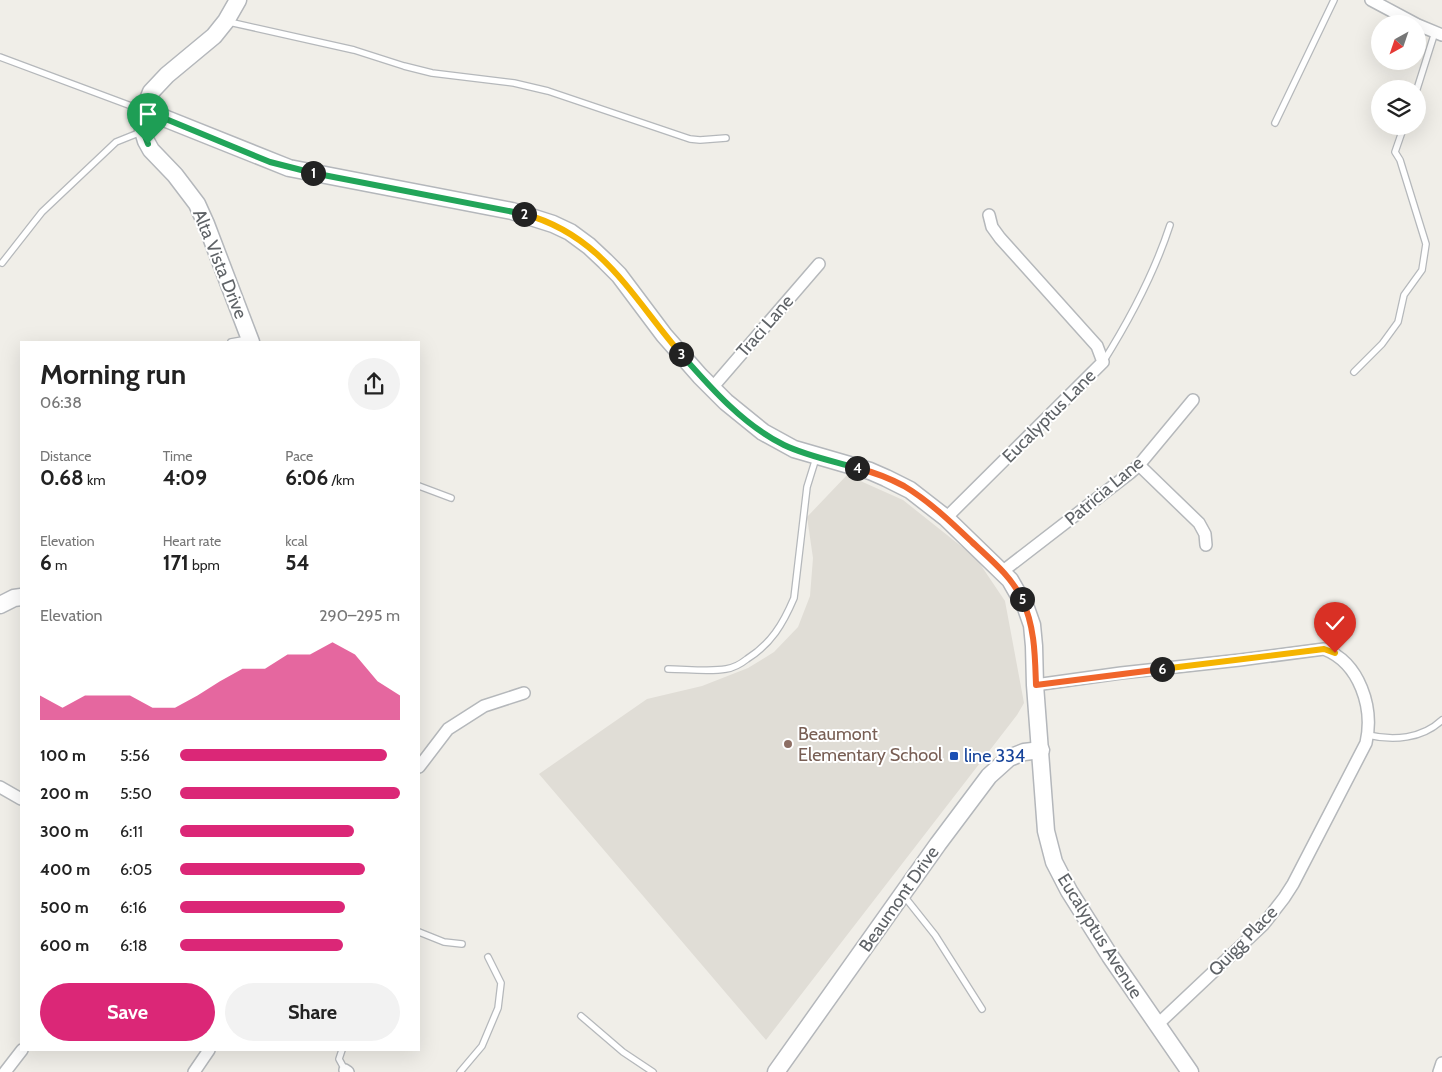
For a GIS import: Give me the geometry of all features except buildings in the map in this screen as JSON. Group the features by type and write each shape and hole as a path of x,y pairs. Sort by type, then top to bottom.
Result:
{"main road":[{"path":"143,131 144,110 151,92 159,82 214,36 226,21 238,0"},
{"name":"Eucalyptus Avenue","path":"144,110 289,168 512,210 570,232 590,246 619,275 664,335 712,388 763,432 794,449 870,471 894,482 910,490 946,518 1003,571 1018,590 1032,625 1046,831 1054,862 1069,892 1156,1025 1190,1072"},
{"name":"Alta Vista Drive","path":"143,131 152,150 197,204 250,341"},
{"path":"0,605 20,597"},
{"name":"Beaumont Drive","path":"776,1072 902,895 990,776 1009,758 1024,752 1041,750"}],"street":[{"path":"1374,1 1400,15"},
{"path":"1426,28 1439,34"},
{"name":"Eucalyptus Lane","path":"946,518 1103,362 1097,346 1000,238 992,227 989,215"},
{"name":"Traci Lane","path":"712,388 819,264"},
{"name":"Patricia Lane","path":"1003,571 1139,465 1193,400"},
{"path":"1139,465 1188,510 1199,523 1205,534 1206,545"},
{"path":"1036,685 1324,649 1335,653 1343,660 1360,684 1366,703 1368,735"},
{"path":"420,766 448,729 484,706 524,693"},
{"name":"Quigg Place","path":"1156,1025 1263,925 1293,884 1366,743 1368,735"},
{"path":"0,787 20,797"},
{"path":"5,1072 21,1051"},
{"path":"194,1072 208,1051"},
{"path":"1439,1072 1442,1062"}],"lane":[{"path":"1275,123 1334,0"},
{"path":"226,21 354,50 432,73 514,84 548,91 690,139 726,138"},
{"path":"1420,80 1439,34"},
{"path":"0,57 144,110"},
{"path":"2,263 42,212 102,154 116,142 143,131"},
{"path":"1354,372 1382,344 1398,322 1404,295 1422,270 1426,244 1400,160 1395,152 1401,135"},
{"path":"1103,362 1140,297 1162,251 1170,225"},
{"path":"668,669 727,669 754,655 771,640 787,615 794,598 807,487 816,456"},
{"path":"420,486 451,498"},
{"path":"1368,735 1389,739 1398,738 1425,731 1442,720"},
{"path":"902,895 935,935 982,1009"},
{"path":"420,932 444,942 462,944"},
{"path":"460,1072 482,1046 498,1008 501,983 488,957"},
{"path":"581,1016 623,1052 653,1072"},
{"path":"342,1051 339,1059 347,1071"}],"shaded area":[{"name":"Beaumont Elementary School","path":"847,475 903,500 976,558 1005,601 1024,703 1017,715 766,1040 539,774 647,699 702,686 748,668 774,652 798,627 810,596 813,558 807,517"}],"place":[{"name":"Beaumont Elementary School","path":"788,744"},
{"name":"line 334","path":"954,756"}],"route":[{"path":"148,144 143,131 144,110 289,168 512,210 570,232 590,246 606,261 619,275 664,335 700,376 754,426 782,444 794,449 870,471 910,490 946,518 1003,571 1018,590 1032,625 1036,685 1324,649 1335,653"}]}
